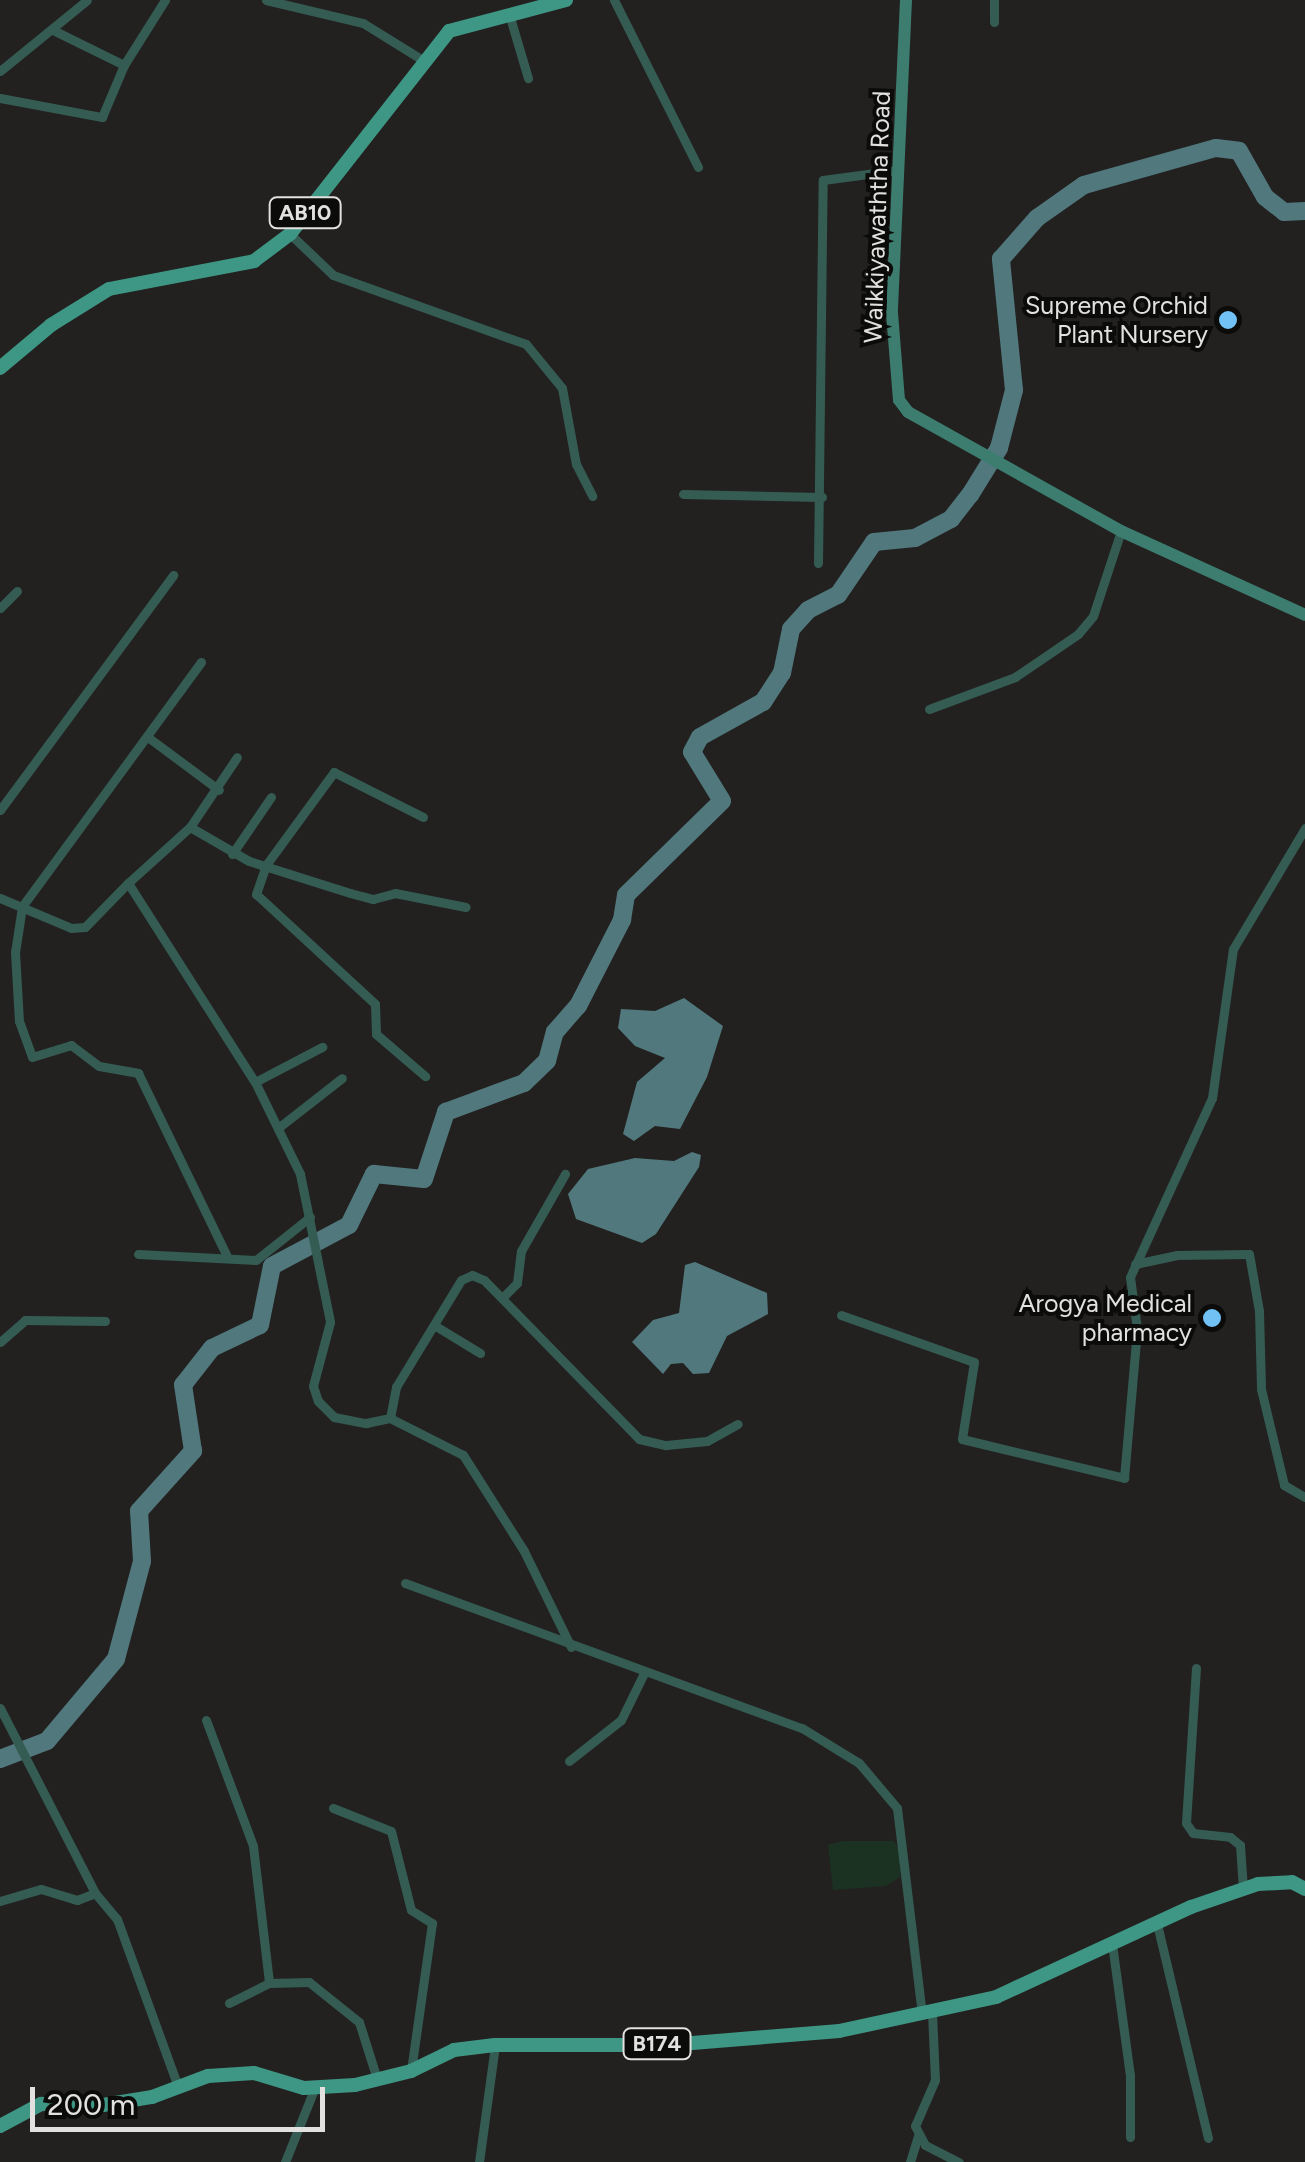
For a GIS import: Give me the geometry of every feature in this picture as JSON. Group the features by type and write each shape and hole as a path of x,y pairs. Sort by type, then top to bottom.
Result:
{"main road":[{"name":"AB10","path":"0,368 51,325 109,289 240,266 290,234 422,59 449,31 566,0"},
{"name":"B174","path":"0,2126 41,2104 104,2106 208,2076 254,2073 315,2087 376,2080 411,2070 454,2050 495,2044 668,2045 839,2032 996,1996 1242,1889 1292,1882 1305,1888"}],"street":[{"path":"0,71 87,0"},
{"path":"0,98 102,117 124,65 165,0"},
{"path":"266,0 363,24 422,59"},
{"path":"614,0 698,168"},
{"name":"Waikkiyawaththa Road","path":"906,0 892,313 899,400 908,412 1121,532"},
{"path":"994,0 994,22"},
{"path":"508,14 528,78"},
{"path":"54,30 124,65"},
{"path":"818,563 822,496 823,180 897,170"},
{"path":"290,234 334,275 526,344 562,388 576,464 592,496"},
{"path":"683,494 822,496"},
{"path":"930,709 1015,677 1078,634 1093,616 1121,532 1305,615"},
{"path":"0,810 173,575"},
{"path":"0,608 18,591"},
{"path":"202,662 22,908 15,952 18,1004 32,1057 70,1045 99,1066 138,1073 227,1256"},
{"path":"150,738 219,790"},
{"path":"0,898 72,928 85,927 190,827 219,790 237,757"},
{"path":"422,817 334,772 266,865 259,900 375,1004 376,1034 426,1076"},
{"path":"232,854 271,797"},
{"path":"190,827 232,854 373,898 396,893 466,907"},
{"path":"841,1316 974,1362 962,1439 1124,1478 1137,1329 1134,1264 1212,1098 1233,949 1305,828"},
{"path":"128,883 255,1082 300,1174 319,1248 330,1322 314,1386 318,1402 334,1417 366,1423 390,1418 462,1454 524,1551 572,1647"},
{"path":"255,1082 322,1048"},
{"path":"278,1128 302,1115 342,1078"},
{"path":"502,1298 517,1282 521,1251 565,1174"},
{"path":"138,1254 256,1260 310,1218"},
{"path":"1134,1264 1177,1255 1248,1254 1259,1312 1261,1388 1284,1484 1305,1498"},
{"path":"390,1418 396,1387 460,1280 472,1274 502,1298 639,1439 666,1445 707,1441 738,1424"},
{"path":"0,1342 25,1320 105,1321"},
{"path":"434,1326 480,1354"},
{"path":"404,1582 572,1647 802,1728 859,1764 897,1808 927,2013 935,2080 918,2114 918,2136 910,2162"},
{"path":"1196,1668 1186,1824 1193,1833 1230,1837 1240,1845 1242,1889"},
{"path":"569,1761 621,1720 644,1672"},
{"path":"0,1708 95,1893 116,1920 178,2087"},
{"path":"206,1720 254,1846 268,1982"},
{"path":"333,1808 392,1831 411,1910 432,1923 411,2070"},
{"path":"0,1901 41,1889 77,1900 95,1893"},
{"path":"1158,1924 1208,2138"},
{"path":"1112,1944 1130,2074 1130,2137"},
{"path":"229,2003 268,1982 308,1982 336,1999 359,2022 376,2080"},
{"path":"479,2162 495,2044"},
{"path":"285,2162 315,2087"},
{"path":"918,2136 959,2162"}],"green space":[{"path":"843,1841 894,1841 902,1856 900,1877 886,1886 833,1890 828,1845"}],"water":[{"path":"684,998 723,1026 707,1077 680,1129 655,1126 634,1141 623,1134 637,1082 665,1058 635,1046 618,1028 621,1009 655,1011"},
{"path":"692,1152 701,1155 699,1167 656,1234 642,1243 576,1219 568,1194 588,1169 635,1158 674,1161"},
{"path":"695,1262 767,1293 768,1314 727,1336 709,1373 693,1374 683,1363 671,1364 663,1374 632,1342 653,1320 679,1313 685,1265"}],"waterway":[{"path":"0,1759 47,1741 116,1659 142,1561 139,1511 193,1451 183,1385 212,1348 260,1325 272,1266 349,1225 374,1174 424,1179 446,1112 524,1083 547,1061 555,1032 578,1006 622,920 626,895 722,801 692,752 700,737 763,702 782,673 791,629 808,610 838,595 874,542 915,538 951,519 970,495 999,448 1014,390 1001,259 1037,218 1084,185 1216,148 1239,151 1265,197 1284,212 1305,211"}],"place":[{"name":"Supreme Orchid Plant Nursery","path":"1228,320"},
{"name":"Arogya Medical pharmacy","path":"1212,1318"}]}
